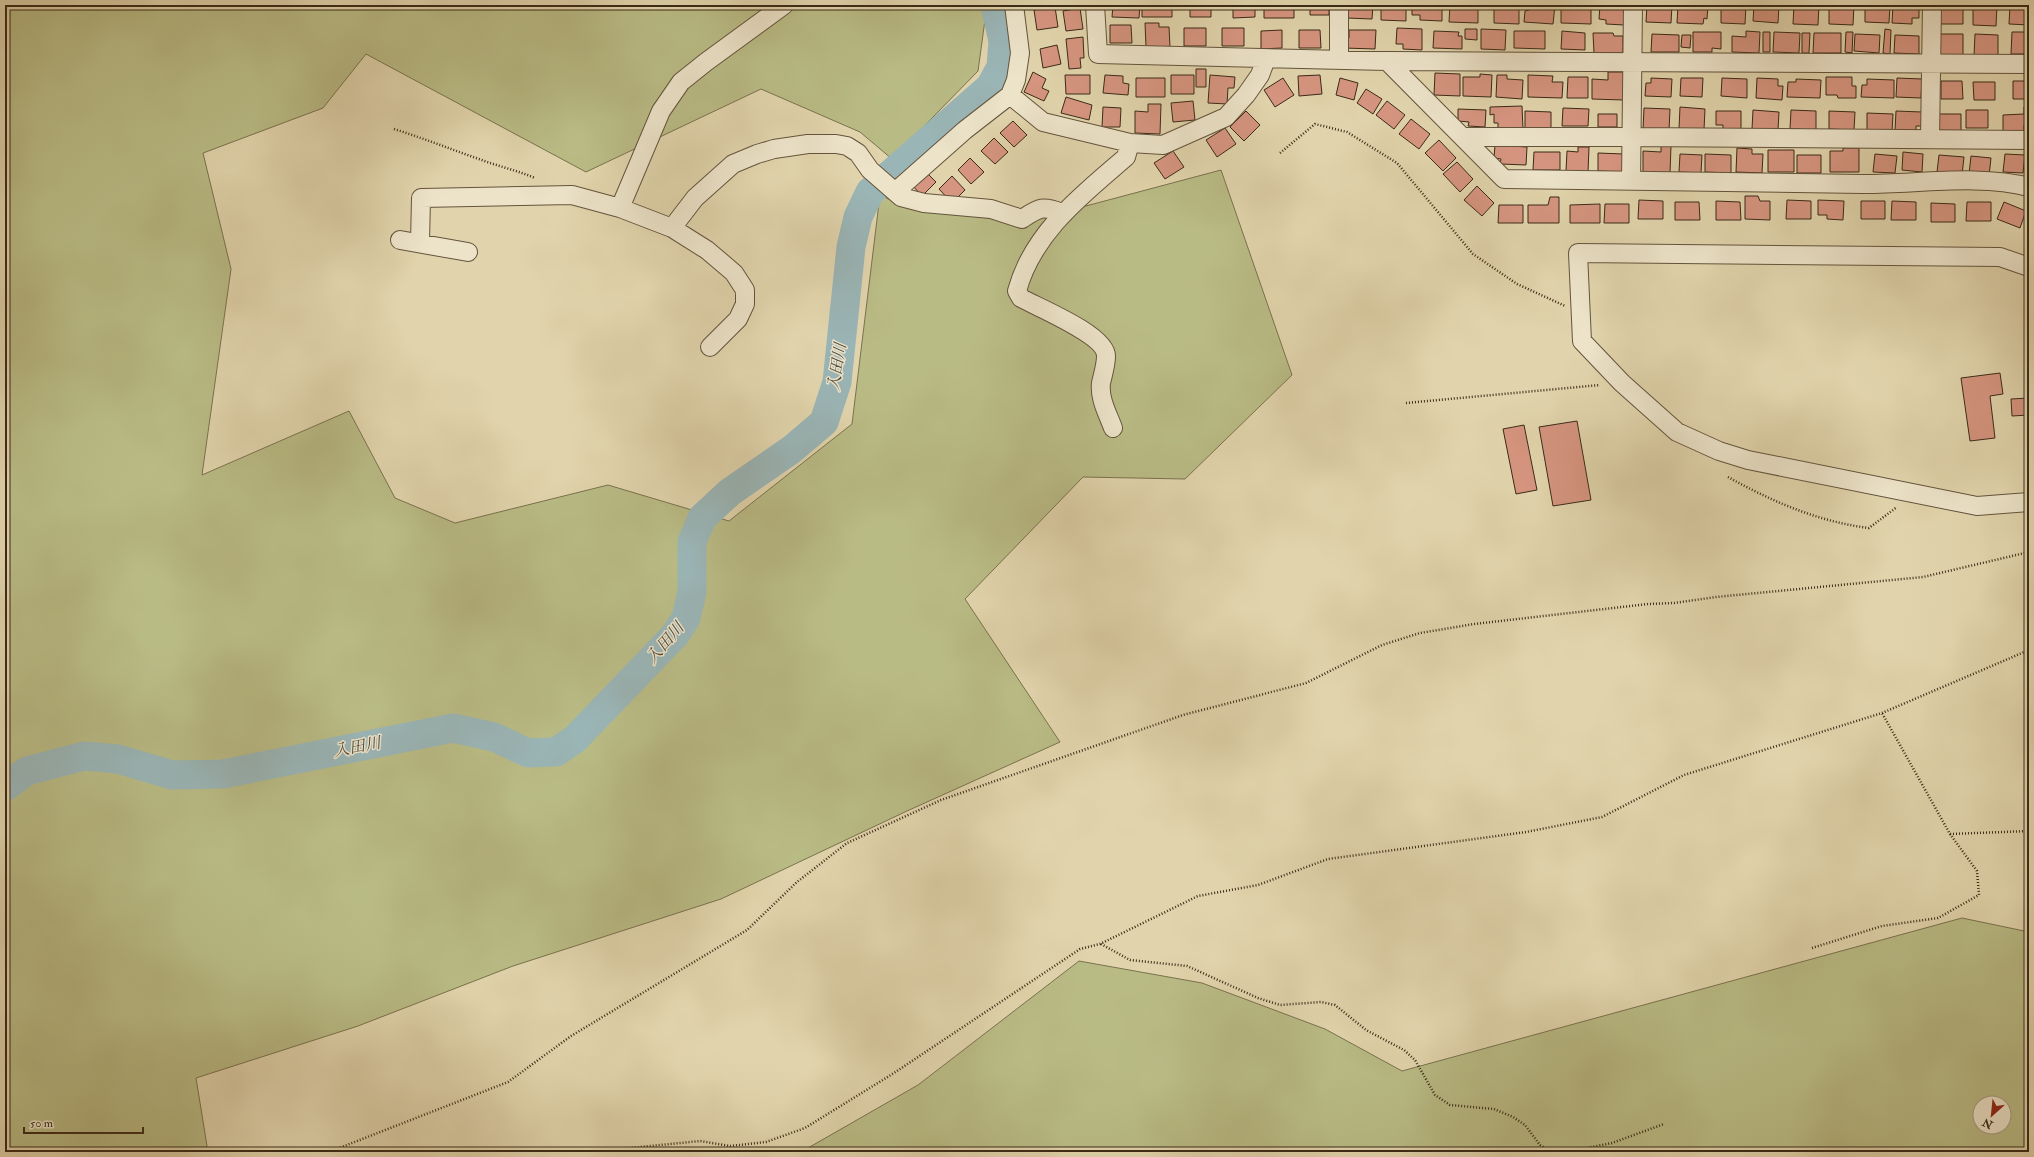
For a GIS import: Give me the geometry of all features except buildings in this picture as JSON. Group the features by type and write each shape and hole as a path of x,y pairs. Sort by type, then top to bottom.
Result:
{"street":[{"path":"620,208 661,110 681,82 735,39 784,5"},
{"path":"895,190 965,130 1010,95 1016,80 1020,53 1014,5"},
{"path":"1095,5 1098,54 1266,59 1339,58 1387,61 1633,63 1930,62 2029,64"},
{"path":"1339,5 1339,58"},
{"path":"1631,182 1633,5"},
{"path":"1930,139 1932,5"},
{"path":"1010,95 1043,122 1130,143 1163,145 1226,117 1246,95 1260,75 1266,59"},
{"path":"1387,61 1504,179 1631,182 1868,184 1974,182 2015,183 2029,187"},
{"path":"1463,138 1632,137 2029,140"},
{"path":"1113,428 1104,405 1101,385 1106,354 1100,343 1090,334 1021,298 1017,291 1024,270 1045,234 1062,213 1126,157 1130,143"},
{"path":"672,228 695,198 733,164 774,149 808,144 836,144 847,146 858,153 870,170 895,190 901,197 924,203 991,209 1022,219 1037,209 1048,208 1062,213"},
{"path":"420,242 421,198 572,196 620,208 672,228 707,250 734,273 745,290 745,304 738,319 710,347"},
{"path":"400,240 420,242 468,252"},
{"path":"2029,268 2000,257 1578,252 1582,314 1582,341 1622,383 1677,432 1719,451 1748,460 1916,494 1977,506 2029,502"}],"path":[{"path":"1280,153 1315,124 1347,132 1397,163 1473,254 1517,284 1582,314"},
{"path":"394,129 444,145 480,160 518,171 538,180"},
{"path":"1406,403 1622,383"},
{"path":"1728,477 1764,497 1845,525 1869,528 1916,494"},
{"path":"329,1152 508,1082 571,1036 747,930 797,882 848,843 942,800 1104,742 1183,715 1306,683 1382,645 1420,633 1474,624 1648,604 1674,603 1716,597 1923,576 2029,552"},
{"path":"590,1152 700,1141 730,1146 766,1142 806,1128 894,1073 1080,949 1100,944 1198,896 1258,885 1328,860 1526,832 1602,817 1684,775 1882,713 2029,650"},
{"path":"1812,948 1882,926 1938,918 1979,895 1977,871 1950,834 1882,713"},
{"path":"1950,834 2029,831"},
{"path":"1100,944 1130,960 1187,966 1258,998 1280,1005 1321,1002 1335,1005 1366,1030 1404,1050 1415,1060 1435,1095 1450,1105 1494,1109 1513,1117 1525,1125 1540,1144 1550,1151 1558,1152"},
{"path":"1567,1152 1612,1143 1664,1124"}],"green space":[{"path":"5,5 987,5 978,71 892,159 860,132 761,89 586,172 366,54 323,108 203,153 231,269 202,475 349,411 395,498 455,523 608,485 729,521 852,424 880,195 901,205 1022,223 1221,170 1292,375 1185,479 1083,477 965,599 1060,742 907,811 721,899 513,966 358,1026 196,1078 208,1152 5,1152"},
{"path":"1962,918 2029,932 2029,1152 801,1152 918,1085 1079,961 1202,983 1325,1029 1402,1071"}],"waterway":[{"name":"入田川","path":"5,787 27,771 84,756 118,759 172,775 223,774 453,728 494,737 528,753 556,752 575,739 675,635 686,618 692,592 692,542 702,518 730,492 791,450 824,422 837,382 851,247 858,217 870,192 990,87 1001,67 1003,41 995,5"}]}
